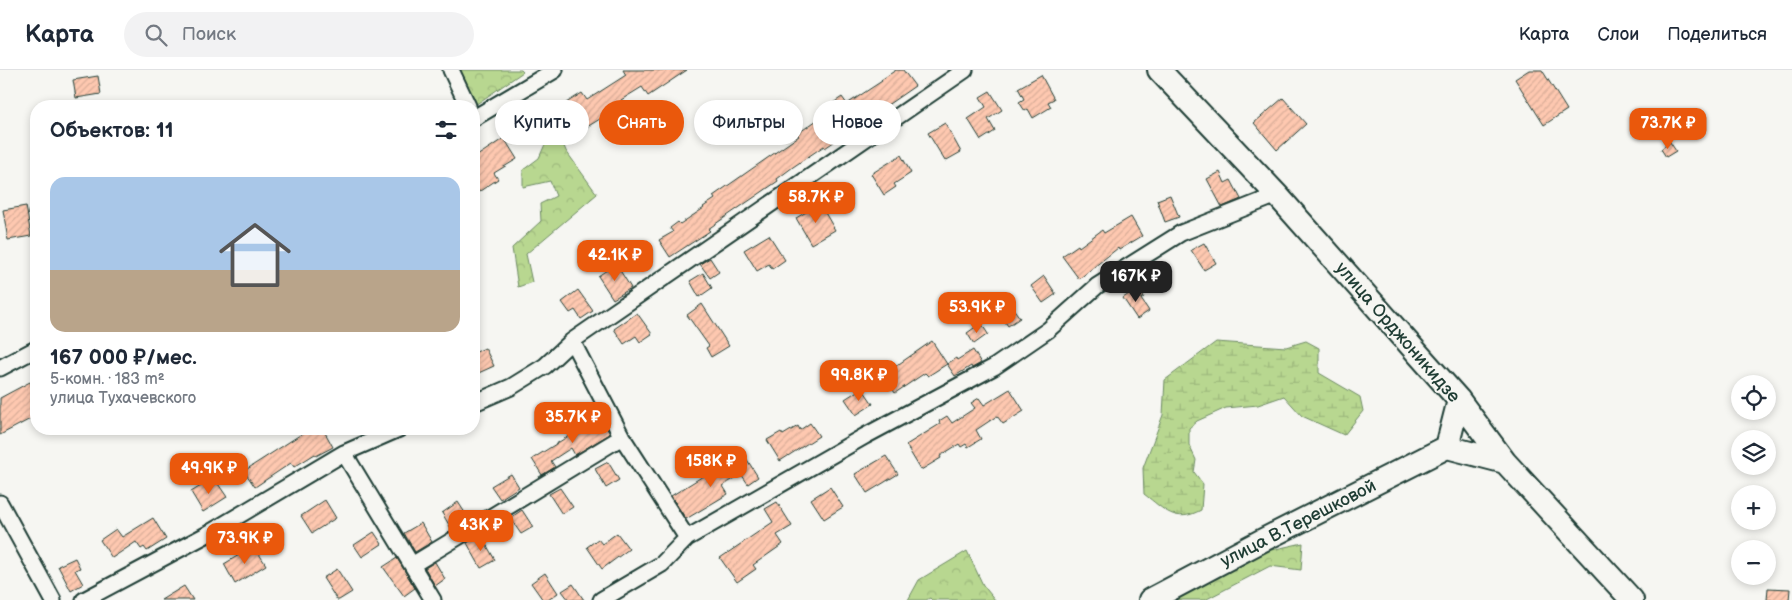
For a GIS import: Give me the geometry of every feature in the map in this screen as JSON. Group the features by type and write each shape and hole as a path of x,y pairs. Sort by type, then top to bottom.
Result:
{"main road":[{"name":"улица Орджоникидзе","path":"1159,70 1277,195 1459,400 1505,462 1632,600"},
{"path":"1459,400 1447,447 1505,462"},
{"name":"улица В.Терешковой","path":"1150,600 1263,540 1447,447"}],"street":[{"path":"452,70 465,100"},
{"path":"480,114 555,70"},
{"path":"480,400 511,387 544,366 572,341 965,70"},
{"path":"601,600 662,564 687,538 865,436 994,368 1048,330 1097,286 1181,233 1277,195"},
{"path":"572,341 622,437 687,538"},
{"path":"0,368 30,353"},
{"path":"84,600 206,535 344,453 385,435"},
{"path":"412,565 622,437"},
{"path":"344,453 433,600"},
{"path":"0,503 53,600"}],"green space":[{"path":"458,70 521,70 523,72 480,102 480,100 473,100"},
{"path":"545,145 564,145 597,194 526,254 532,282 518,287 512,248 541,221 540,204 556,196 550,181 523,187 523,170 539,158"},
{"path":"1306,341 1319,348 1319,373 1360,397 1363,411 1344,435 1302,416 1284,396 1258,405 1226,408 1197,421 1189,428 1189,445 1196,460 1194,472 1203,484 1201,510 1184,516 1177,515 1164,510 1144,494 1143,468 1163,415 1165,380 1216,342 1286,347"},
{"path":"1303,543 1301,570 1270,566 1205,600 1166,600 1253,554"},
{"path":"967,551 983,585 995,600 932,600 930,598 926,600 908,600 919,580"}],"building":[{"path":"623,70 687,70 648,96 642,87 621,100 599,100 599,120 589,126 589,100 587,100 626,75"},
{"path":"896,70 903,70 915,86 895,100 853,100"},
{"path":"1529,70 1542,70 1567,110 1544,125 1515,79"},
{"path":"1041,75 1054,99 1048,102 1051,107 1033,118 1028,109 1025,111 1019,102 1024,99 1018,88"},
{"path":"98,76 101,94 76,98 73,80"},
{"path":"990,91 1002,110 988,119 995,131 981,140 968,119 986,107 980,97"},
{"path":"582,93 587,100 571,100"},
{"path":"1283,98 1306,124 1277,150 1254,123"},
{"path":"813,123 813,145 829,145 825,148 824,146 793,167 777,179 778,181 708,229 710,231 670,257 659,240 673,232 670,228 678,222 680,224 704,208 715,199 713,196 786,145 803,145 803,130"},
{"path":"945,123 961,152 945,161 928,133"},
{"path":"1670,142 1676,151 1666,157 1661,149"},
{"path":"495,144 508,145 517,159 494,173 498,179 480,191 480,154"},
{"path":"901,155 911,173 894,184 896,187 884,195 871,174"},
{"path":"1220,172 1225,183 1231,180 1241,199 1222,207 1207,179"},
{"path":"1170,195 1179,217 1165,222 1157,200"},
{"path":"820,204 835,230 811,244 796,218"},
{"path":"26,206 30,236 8,240 3,210"},
{"path":"1131,217 1142,236 1119,250 1118,248 1079,279 1062,256 1078,245 1079,247 1102,230 1104,233"},
{"path":"769,235 785,260 772,269 769,264 757,271 744,250"},
{"path":"1204,243 1216,263 1204,270 1191,250"},
{"path":"710,258 719,272 710,278 700,264"},
{"path":"616,264 631,288 613,299 598,276"},
{"path":"703,273 712,288 699,297 690,281"},
{"path":"1044,276 1056,294 1043,303 1031,286"},
{"path":"1138,288 1144,297 1141,299 1149,311 1137,319 1123,298"},
{"path":"578,290 593,311 581,319 575,310 570,313 562,302"},
{"path":"1008,301 1020,318 1008,326 996,310"},
{"path":"702,304 729,346 711,357 706,348 709,346 687,315"},
{"path":"637,313 652,334 640,342 636,336 624,344 614,329"},
{"path":"981,323 988,334 974,344 967,333"},
{"path":"932,341 947,364 928,376 925,373 895,393 883,375"},
{"path":"485,348 494,366 480,372 480,350"},
{"path":"973,350 981,363 972,368 971,366 955,376 947,364"},
{"path":"30,382 30,419 0,435 0,398"},
{"path":"862,388 873,404 856,415 845,399"},
{"path":"1010,389 1024,411 1003,424 997,416 976,430 981,439 968,447 966,444 961,447 959,444 921,470 906,445 940,424 939,421 947,416 952,423 975,408 971,403 979,398 984,405"},
{"path":"600,414 610,434 575,455 571,448 551,461 555,467 542,475 532,459 591,422 590,420"},
{"path":"810,423 819,436 780,461 767,440 781,432 783,435 798,426 800,430"},
{"path":"300,435 326,435 333,447 316,456 315,454 294,467 291,463 255,487 244,471"},
{"path":"886,456 898,474 867,493 855,474"},
{"path":"746,458 758,477 748,484 741,474 723,486 728,494 686,519 671,496 713,470 715,473 726,465 729,470"},
{"path":"608,462 619,480 606,488 595,469"},
{"path":"511,474 519,487 500,499 491,486"},
{"path":"214,478 227,497 203,512 191,492"},
{"path":"830,487 843,507 824,519 811,499"},
{"path":"560,488 573,507 562,514 549,494"},
{"path":"325,500 336,518 312,533 301,516"},
{"path":"458,502 469,519 452,530 442,513"},
{"path":"777,502 792,526 777,535 783,544 753,565 756,569 737,582 720,558 773,522 765,509"},
{"path":"522,510 533,527 521,534 510,518"},
{"path":"153,518 166,539 147,551 144,547 141,549 136,542 112,558 100,540 116,529 122,537"},
{"path":"421,523 432,542 415,552 404,533"},
{"path":"374,532 382,544 362,557 354,545"},
{"path":"617,533 629,549 602,569 587,547 598,539 602,544"},
{"path":"481,535 495,560 481,568 467,543"},
{"path":"254,546 266,565 235,584 224,564"},
{"path":"75,558 80,568 75,570 83,584 71,591 58,566"},
{"path":"397,558 415,588 404,596 383,567"},
{"path":"435,562 445,579 435,586 425,568"},
{"path":"337,569 352,592 339,600 337,600 323,578"},
{"path":"545,573 558,593 548,600 543,600 531,583"},
{"path":"573,584 584,600 569,600 562,591"},
{"path":"184,586 193,600 161,600"},
{"path":"1768,588 1790,589 1789,600 1767,600"}]}
